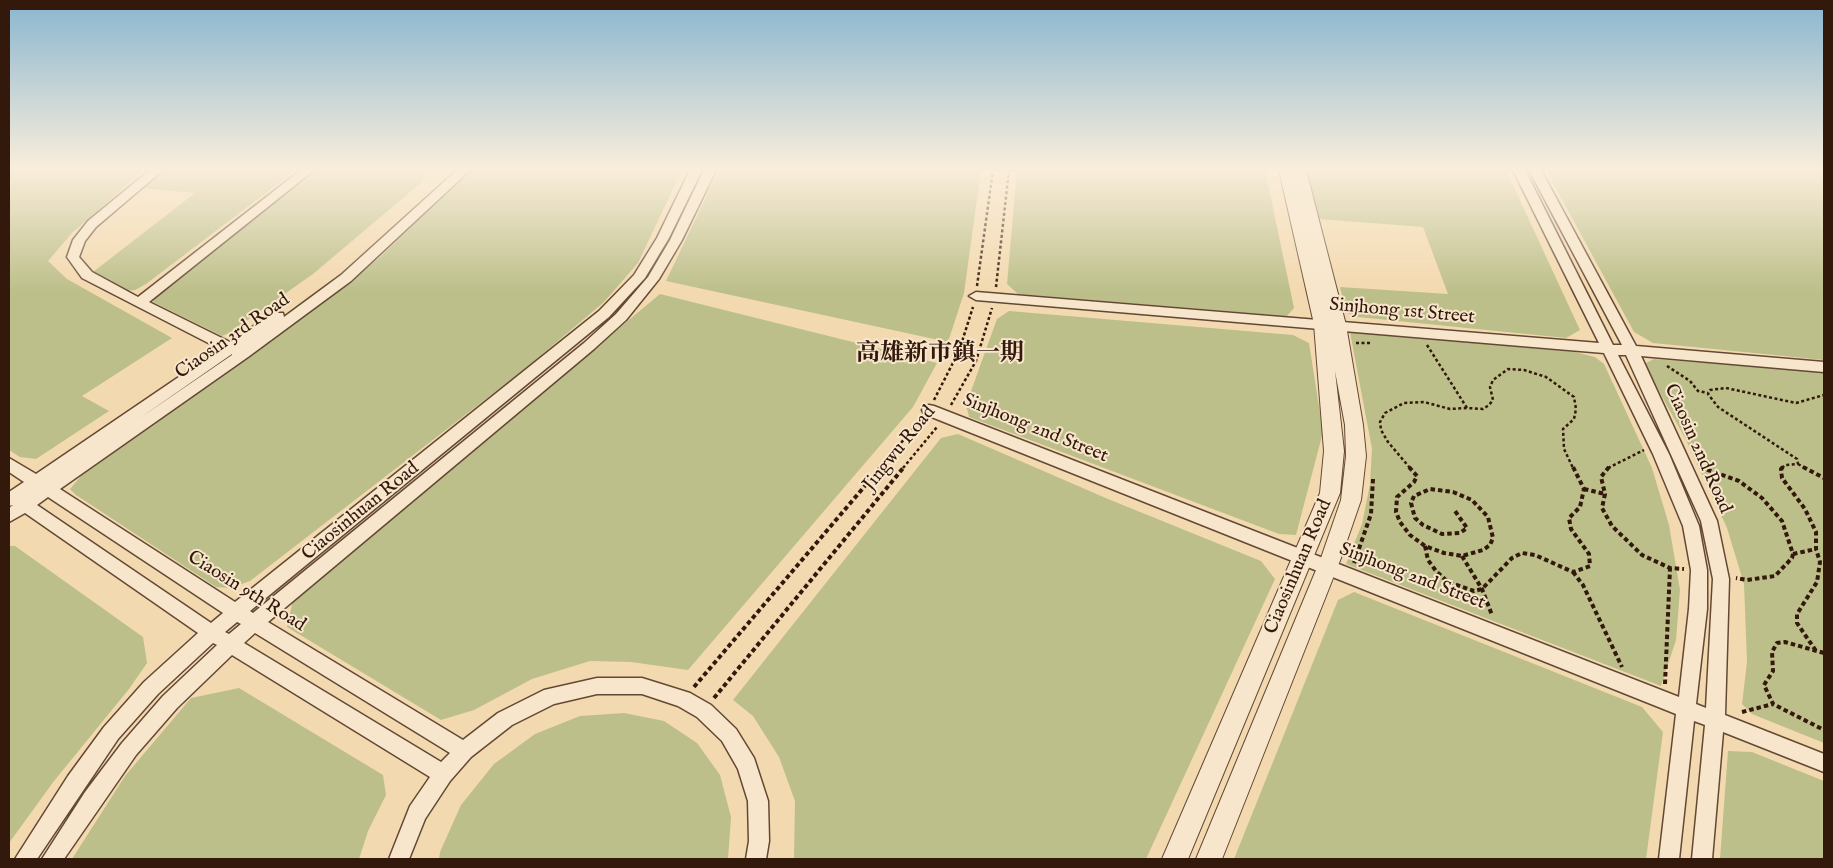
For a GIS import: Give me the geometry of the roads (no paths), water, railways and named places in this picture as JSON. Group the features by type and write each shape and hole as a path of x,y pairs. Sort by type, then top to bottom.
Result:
{"street":[{"path":"108,211 92,224 79,240 73,257 87,274 238,351"},
{"path":"140,302 256,211"},
{"name":"Ciaosin 3rd Road","path":"238,351 334,275 409,211"},
{"name":"Ciaosin 3rd Road","path":"9,516 14,499 42,485 346,278 420,211"},
{"name":"Ciaosinhuan Road","path":"26,859 70,791 112,733 151,688 236,612 604,314 639,278 663,238 676,211"},
{"name":"Ciaosinhuan Road","path":"52,859 92,799 130,749 170,702 254,623 589,346 621,317 653,279 676,240 690,211"},
{"name":"Ciaosinhuan Road","path":"1209,859 1327,567 1351,500 1356,456 1354,426 1342,365 1297,211"},
{"name":"Ciaosinhuan Road","path":"1175,859 1330,493 1334,451 1330,325 1307,211"},
{"name":"Ciaosin 2nd Road","path":"1539,211 1659,449 1691,526 1699,570 1698,609 1669,859"},
{"name":"Ciaosin 2nd Road","path":"1559,211 1637,350 1683,464 1710,521 1721,576 1716,720 1702,859"},
{"name":"Sinjhong 1st Street","path":"976,296 1330,325 1418,338 1637,350 1824,367"},
{"name":"Sinjhong 2nd Street","path":"929,410 1824,762"},
{"name":"Ciaosin 9th Road","path":"9,464 236,612 464,751"},
{"path":"14,499 212,633 443,774"},
{"path":"399,859 417,813 443,774 464,751 505,719 560,694 597,686 642,686 683,699 704,711 729,735 747,765 758,801 760,841 756,859"}],"district":[{"name":"高雄新市鎮一期","path":"940,355"}]}
